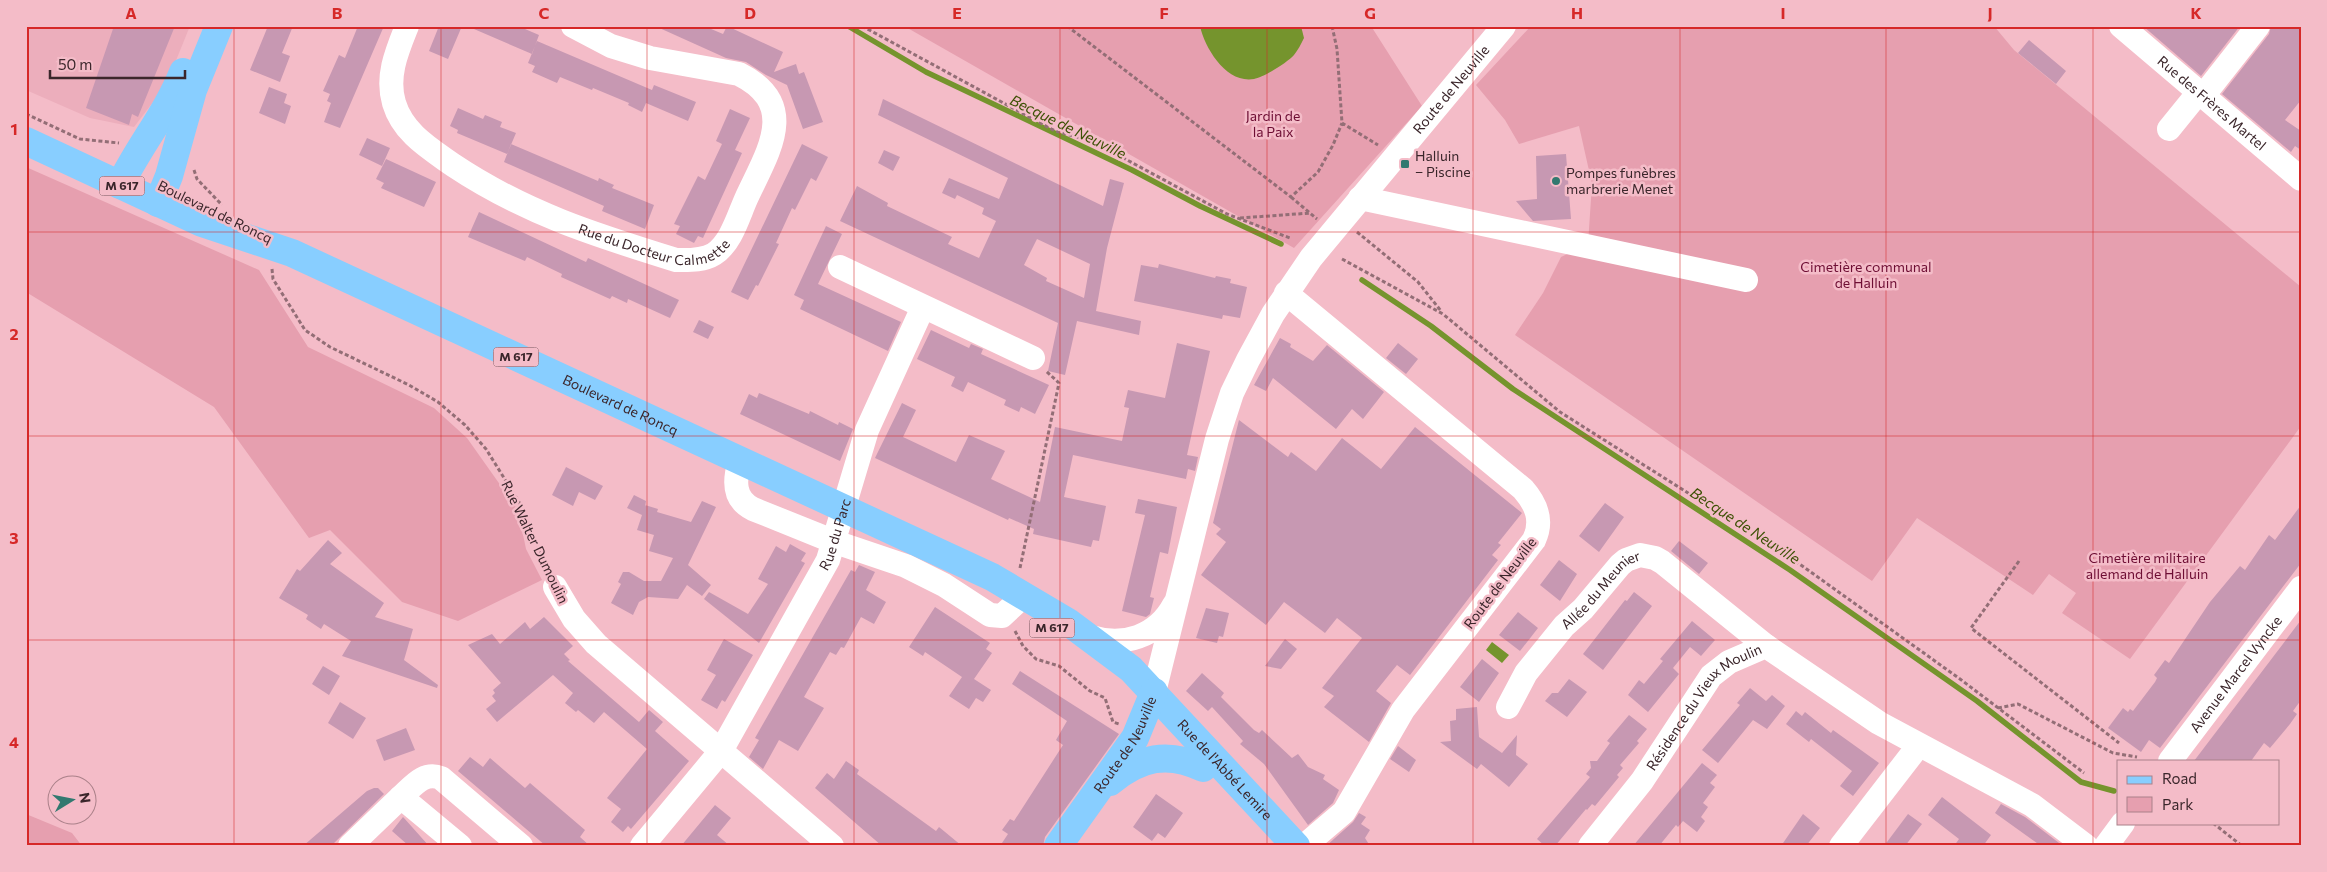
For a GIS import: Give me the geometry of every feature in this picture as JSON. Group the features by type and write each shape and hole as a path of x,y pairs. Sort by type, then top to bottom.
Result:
{"main road":[{"path":"123,178 171,102 202,26"},
{"path":"161,195 193,90 219,26"},
{"name":"Boulevard de Roncq","path":"26,125 123,178"},
{"name":"Boulevard de Roncq","path":"26,141 123,178 161,195 218,229 740,461 948,558 1151,701"},
{"name":"Boulevard de Roncq","path":"1012,602 1091,637 1131,669 1151,701"},
{"name":"Route de Neuville","path":"1058,846 1135,738 1151,701"},
{"name":"Rue de l'Abbé Lemire","path":"1151,701 1203,768 1274,846"},
{"name":"Rue de l'Abbé Lemire","path":"1151,701 1296,846"},
{"path":"1088,804 1116,777 1130,768 1154,759 1178,758 1203,768"}],"street":[{"name":"Rue du Docteur Calmette","path":"407,26 392,69 394,101 406,126 414,137 427,147 511,200 585,232 676,260 689,260 712,255 727,242 774,137 774,116 770,102 752,80 739,74 650,58 611,46 573,26"},
{"name":"Route de Neuville","path":"1151,701 1227,408 1248,360 1286,293 1336,226 1504,26"},
{"path":"2169,129 2258,26"},
{"name":"Rue des Frères Martel","path":"2127,28 2201,94 2298,172"},
{"path":"1360,198 1536,237 1746,280"},
{"path":"840,267 1033,358"},
{"name":"Route de Neuville","path":"1286,293 1524,489 1535,505 1539,523 1534,540 1403,710 1344,812 1304,846"},
{"name":"Rue du Parc","path":"642,846 721,751 828,560 835,542 867,430 923,307"},
{"path":"740,461 736,474 736,491 747,506 835,542 906,566 944,584 990,614 1002,616 1012,602"},
{"name":"Allée du Meunier","path":"1508,706 1526,673 1564,626 1583,609 1620,565 1633,557 1647,556 1662,562 1766,646"},
{"name":"Rue Walter Dumoulin","path":"555,587 574,619 596,644 832,846"},
{"name":"Avenue Marcel Vyncke","path":"2171,760 2301,588"},
{"path":"1091,637 1113,642 1125,641 1147,633 1165,619 1180,592"},
{"name":"Résidence du Vieux Moulin","path":"1590,846 1642,781 1712,676 1729,662 1766,646 1861,711 1919,745 1958,763 2032,805 2086,846"},
{"path":"1841,846 1919,745"},
{"path":"350,846 422,778 435,776 441,778 521,846"},
{"path":"401,797 460,846"},
{"path":"2106,846 2122,824"}],"path":[{"path":"862,26 1055,130 1092,141 1227,214 1290,238"},
{"path":"1067,26 1311,213 1336,226 1418,282 1443,314"},
{"path":"1291,197 1318,172 1333,145 1342,122 1338,49 1332,26"},
{"path":"1342,122 1394,156"},
{"path":"1240,218 1311,213"},
{"name":"Rue Walter Dumoulin","path":"282,258 272,279 305,330 330,347 409,385 438,402 465,425 486,450 519,502 555,587"},
{"path":"1342,259 1443,314 1560,412 1794,560 2084,773"},
{"path":"1033,358 1059,383 1012,602 1024,646 1036,659 1059,666 1090,691 1105,698 1114,722 1126,729 1135,738"},
{"path":"2019,561 1971,628 2119,743"},
{"path":"1998,708 2018,704 2113,753 2137,757"},
{"path":"2214,824 2242,846"}],"shaded area":[{"path":"26,26 190,26 166,85 134,127 90,118 26,90"},
{"path":"1200,26 1301,26 1304,38 1294,55 1281,65 1258,78 1244,79 1235,76 1219,63 1207,45"},
{"path":"1492,642 1509,655 1502,663 1486,650"}],"green space":[{"name":"Jardin de la Paix","path":"904,26 1371,26 1422,106 1294,248"},
{"name":"Cimetière communal de Halluin","path":"1531,26 1994,26 2014,50 2301,287 2301,426 2130,659 2062,613 2076,593 2049,574 2033,595 1917,518 1872,581 1515,335 1543,293 1561,257 1588,244 1592,184 1579,126 1519,144 1505,120 1476,85"},
{"path":"26,167 259,270 308,347 434,408 467,438 518,510 526,549 542,580 458,621 402,602 330,530 309,538 214,407 26,292"},
{"path":"26,814 72,833 82,846 26,846"}],"building":[{"path":"114,26 175,26 138,117 132,114 129,125 86,108"},
{"path":"268,26 293,26 282,53 290,56 280,82 250,70"},
{"path":"358,26 384,26 340,128 324,122 331,103 327,101 330,94 323,91 339,55 345,58"},
{"path":"439,26 462,26 448,59 429,51"},
{"path":"467,26 518,26 539,35 532,54"},
{"path":"655,26 704,26 723,34 727,26 783,52 774,72 796,64 799,74 804,72 823,122 803,129 787,85 766,75 746,62 726,58"},
{"path":"2143,26 2240,26 2201,76"},
{"path":"2271,26 2296,26 2301,30 2301,100 2285,120 2301,131 2301,150 2295,146 2291,152 2222,94 2269,34"},
{"path":"2029,40 2066,71 2056,84 2018,53"},
{"path":"537,41 652,90 654,85 696,102 688,121 646,103 642,112 628,105 629,103 593,88 592,90 560,77 557,83 532,72 535,66 528,63"},
{"path":"269,87 287,94 284,103 291,106 285,124 259,113"},
{"path":"883,99 1103,206 1110,179 1124,183 1107,248 1096,311 1141,321 1139,335 1077,321 1065,375 1048,371 1058,323 840,221 857,186 888,203 887,206 952,237 948,244 979,258 996,221 982,214 984,208 957,195 955,199 942,193 949,178 999,199 1008,178 878,115","holes":["1037,239 1090,264 1084,298 1046,281 1047,278 1024,265"]},
{"path":"458,108 483,119 485,115 502,122 500,127 516,133 507,154 457,133 458,130 450,126"},
{"path":"730,109 750,118 735,150 742,153 703,238 698,236 694,243 676,234 680,226 674,224 698,176 705,180 722,144 716,141"},
{"path":"367,138 390,148 382,166 359,155"},
{"path":"511,144 598,181 599,178 614,185 612,188 654,205 645,229 602,211 604,206 504,162"},
{"path":"802,144 828,157 816,181 811,178 795,210 792,208 776,243 779,244 758,286 756,285 748,300 731,292"},
{"path":"884,150 900,157 893,171 878,163"},
{"path":"1566,154 1571,219 1533,221 1516,201 1537,199 1536,156"},
{"path":"386,159 436,182 424,207 381,188 384,183 376,179"},
{"path":"479,212 586,262 588,258 679,300 670,318 628,299 627,303 612,296 610,299 561,277 562,274 527,257 525,261 468,237"},
{"path":"826,226 842,234 818,284 901,322 888,351 800,309 804,300 794,295"},
{"path":"1159,264 1215,278 1216,276 1231,279 1230,283 1247,287 1240,318 1223,315 1222,319 1134,301 1141,265 1158,268"},
{"path":"699,320 714,327 708,339 693,332"},
{"path":"931,330 969,348 971,344 983,349 981,354 1049,385 1035,414 1021,407 1019,412 1004,405 1006,400 968,382 963,392 951,386 955,377 917,359"},
{"path":"1280,338 1291,344 1290,347 1313,361 1327,345 1384,392 1363,419 1352,409 1336,429 1273,378 1266,391 1254,385"},
{"path":"1177,343 1210,351 1187,455 1198,457 1195,471 1188,469 1186,479 1073,455 1064,497 1106,506 1099,541 1093,540 1091,547 1033,534 1034,529 1009,518 1008,520 875,458 902,403 916,410 903,437 956,462 969,435 1001,449 1005,451 991,479 1040,502 1055,427 1122,441 1129,408 1124,407 1128,390 1165,398"},
{"path":"1398,343 1418,359 1406,374 1386,358"},
{"path":"759,393 809,414 810,411 838,425 839,422 853,429 840,461 740,414 749,394 757,398"},
{"path":"1239,420 1288,457 1291,452 1316,471 1342,438 1381,469 1415,427 1522,513 1498,543 1501,545 1492,555 1498,560 1410,675 1397,665 1376,691 1391,703 1369,742 1324,707 1334,696 1322,688 1362,638 1337,618 1325,633 1284,602 1266,625 1201,575 1226,542 1216,534 1221,529 1213,523"},
{"path":"566,467 603,486 595,500 579,492 573,506 552,495"},
{"path":"634,495 646,501 645,505 658,509 657,512 691,522 702,501 716,507 688,565 711,585 702,596 687,585 678,599 648,597 639,602 633,615 611,603 621,584 618,582 623,572 629,572 644,581 661,581 673,558 649,551 654,535 637,530 642,515 627,508"},
{"path":"1138,499 1177,507 1168,554 1160,552 1150,597 1154,598 1150,614 1146,617 1122,611 1145,515 1135,513"},
{"path":"1605,503 1624,517 1599,552 1579,536"},
{"path":"2301,505 2301,563 2160,748 2149,740 2141,752 2108,728 2123,708 2128,712 2130,709 2133,711 2155,682 2157,678 2154,675 2165,660 2169,663 2210,602 2240,566 2245,570 2269,535 2275,540"},
{"path":"328,540 342,553 330,564 384,603 375,617 413,629 404,660 438,685 437,688 342,656 351,641 324,624 321,629 306,619 308,615 279,598 297,569 300,571"},
{"path":"1679,541 1708,563 1699,574 1671,551"},
{"path":"790,544 806,553 801,561 805,563 759,643 704,599 709,592 748,614 768,584 758,579 776,546 786,552"},
{"path":"1559,560 1577,574 1560,601 1540,585"},
{"path":"859,565 875,572 866,590 886,602 874,624 861,617 844,648 841,647 836,655 830,652 804,697 824,708 798,751 779,740 763,769 749,757 759,740 755,738 851,570 855,572"},
{"path":"1634,592 1652,606 1603,670 1583,654 1625,600 1627,601"},
{"path":"935,607 990,643 986,649 992,653 974,679 991,690 983,702 976,698 969,709 949,696 962,677 925,652 923,656 909,647"},
{"path":"1206,608 1229,613 1223,637 1219,636 1217,643 1196,638"},
{"path":"1518,612 1538,628 1520,651 1499,635"},
{"path":"544,617 573,646 564,654 570,660 568,661 639,722 649,710 663,722 655,731 689,761 631,829 628,826 623,832 611,822 621,809 607,798 647,749 604,712 594,723 578,710 576,712 565,703 573,693 553,675 497,722 486,709 496,701 492,696 495,693 493,690 501,683 468,645 492,634 500,644 525,622 530,629"},
{"path":"2301,620 2301,700 2293,711 2297,714 2290,724 2270,748 2264,743 2252,760 2195,760"},
{"path":"1692,621 1715,640 1701,656 1690,647 1673,668 1679,674 1648,712 1628,695 1639,680 1644,684 1663,661 1660,659"},
{"path":"724,639 753,655 725,702 722,700 717,709 701,700 716,675 707,670"},
{"path":"1285,639 1297,649 1281,669 1265,666"},
{"path":"1482,659 1499,673 1479,702 1460,687"},
{"path":"323,666 340,676 329,695 312,684"},
{"path":"1020,671 1119,734 1045,837 1043,846 1000,846 1008,834 1002,830 1010,819 1014,821 1063,745 1056,740 1067,721 1012,684"},
{"path":"1202,673 1224,693 1221,697 1254,730 1259,733 1262,730 1292,758 1298,754 1308,767 1325,775 1323,779 1339,790 1333,803 1308,825 1264,764 1240,744 1243,741 1212,707 1208,711 1186,691"},
{"path":"1569,679 1587,692 1567,717 1545,701 1552,693 1558,693"},
{"path":"1750,688 1766,701 1772,695 1785,706 1767,729 1753,720 1718,763 1702,750 1740,705 1737,703"},
{"path":"340,702 366,718 353,739 328,723"},
{"path":"1477,707 1479,737 1502,753 1517,735 1516,755 1528,764 1509,787 1481,764 1477,769 1440,742 1451,741 1450,721 1456,720 1456,709"},
{"path":"1796,711 1802,716 1805,712 1831,733 1833,730 1879,763 1853,796 1840,786 1852,771 1811,739 1809,742 1786,724"},
{"path":"1629,715 1647,729 1637,741 1639,743 1620,765 1623,768 1617,775 1619,777 1595,806 1592,804 1586,809 1555,846 1545,846 1537,839 1590,777 1586,774 1591,768 1590,761 1597,761 1610,743 1607,741"},
{"path":"406,728 415,750 384,761 376,740"},
{"path":"1398,746 1416,760 1409,772 1390,759"},
{"path":"470,757 483,767 490,758 525,788 530,783 585,830 580,837 590,846 546,846 458,771"},
{"path":"846,761 859,770 857,774 936,831 939,827 962,846 882,846 815,788 827,773 834,779"},
{"path":"1702,763 1717,775 1710,783 1715,787 1703,803 1708,807 1701,817 1705,821 1697,832 1683,821 1678,827 1676,825 1659,846 1633,846"},
{"path":"378,788 384,794 331,846 303,846 367,791"},
{"path":"1156,794 1183,813 1165,838 1158,833 1152,841 1133,827"},
{"path":"1942,797 1991,835 1983,846 1954,846 1959,839 1928,815"},
{"path":"2001,804 2025,817 2063,846 2041,846 1995,813"},
{"path":"715,805 731,818 717,835 730,846 681,846"},
{"path":"1359,813 1366,817 1361,824 1370,830 1365,838 1370,846 1326,846 1353,822"},
{"path":"1803,814 1820,828 1806,846 1781,846"},
{"path":"1908,814 1922,824 1905,846 1884,846"},
{"path":"403,817 429,846 409,846 392,831"}],"waterway":[{"name":"Becque de Neuville","path":"848,26 926,72 1132,170 1200,206 1281,244"},
{"name":"Becque de Neuville","path":"1362,280 1431,326 1513,389 1790,570 1977,701 2081,782 2114,791"}],"place":[{"name":"Halluin – Piscine","path":"1405,164"},
{"name":"Pompes funèbres marbrerie Menet","path":"1556,181"}],"park label":[{"name":"Cimetière militaire allemand de Halluin","path":"2147,566"}]}
